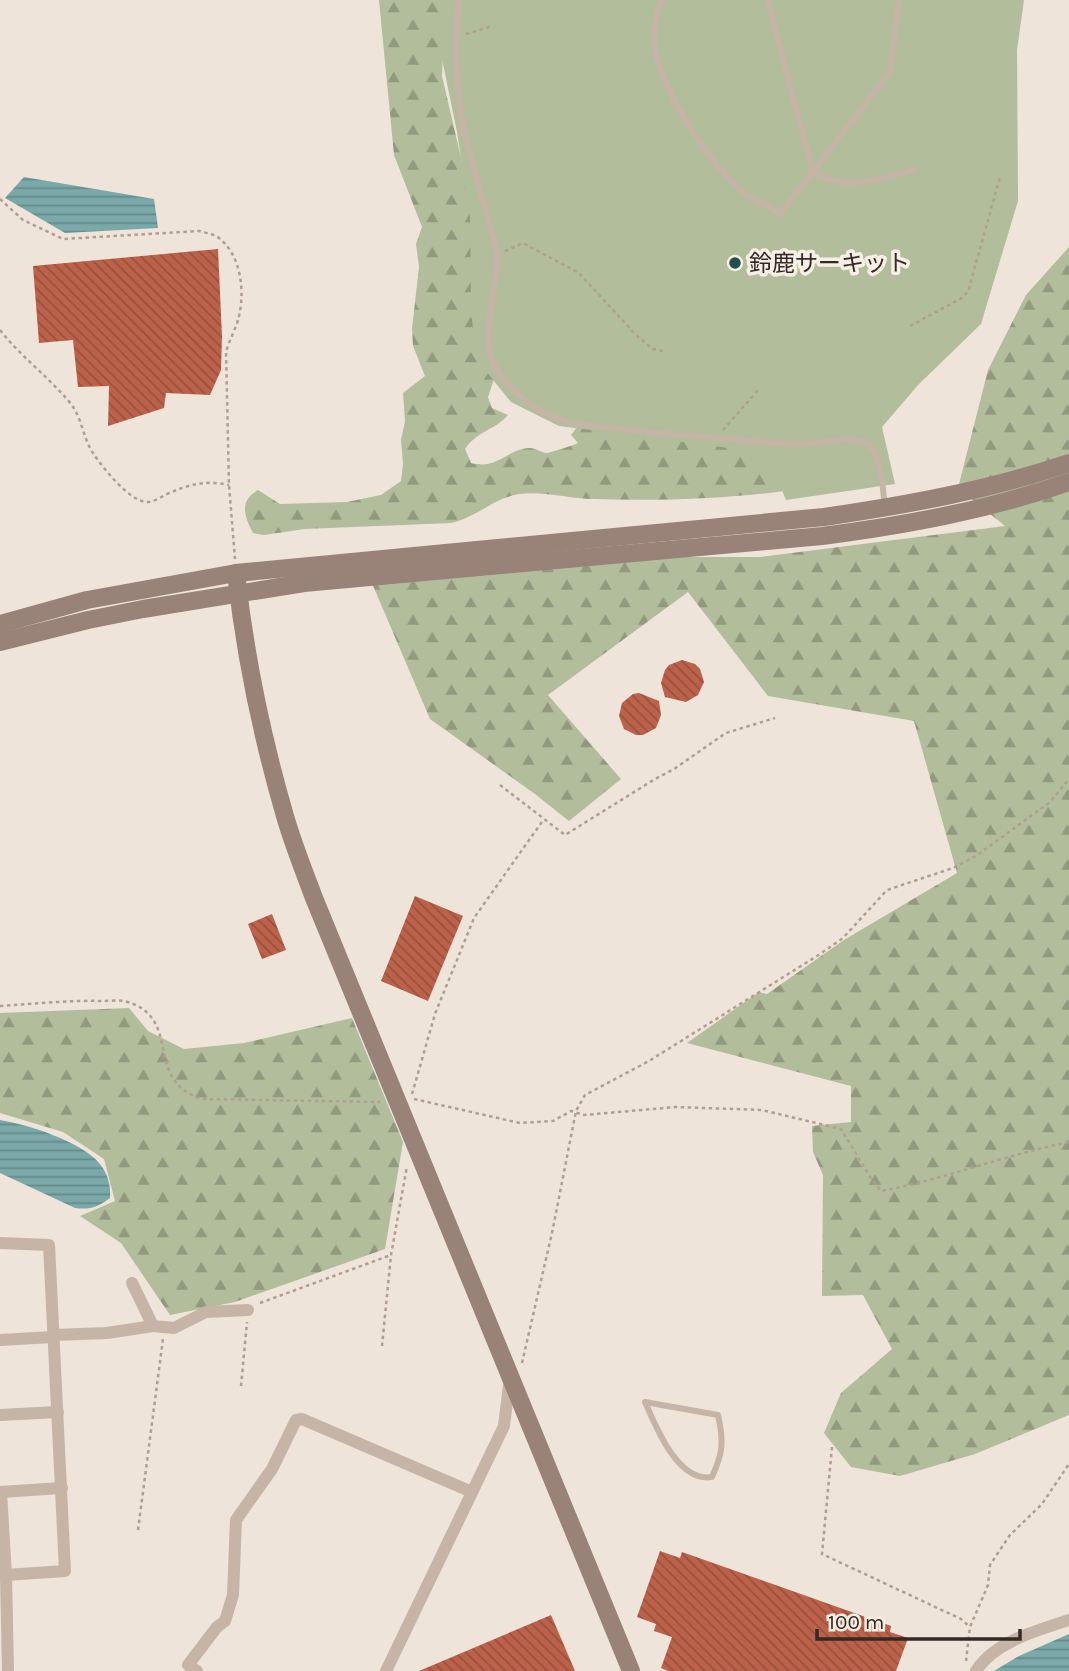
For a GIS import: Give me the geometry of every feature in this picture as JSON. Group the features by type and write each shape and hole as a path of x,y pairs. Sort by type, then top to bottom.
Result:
{"street":[{"path":"0,624 87,600 236,573 824,517 885,508 957,495 1022,479 1069,463"},
{"path":"0,642 88,620 303,583 860,531 963,512 1031,495 1069,482"},
{"path":"236,573 249,663 285,818 314,898 404,1101 515,1373 631,1671"},
{"path":"0,1243 49,1245 65,1571 3,1576"},
{"path":"132,1283 159,1327"},
{"path":"0,1340 174,1328 206,1312 248,1310"},
{"path":"386,1671 504,1426 515,1373"},
{"path":"0,1415 58,1412"},
{"path":"197,1671 188,1665 217,1627 225,1621 233,1595 236,1521 272,1469 296,1420 302,1419 472,1492"},
{"path":"8,1671 1,1492 62,1488"},
{"path":"976,1671 998,1650 1069,1619"}],"lane":[{"path":"459,0 456,75 464,129 497,255 488,346 500,374 518,395 548,415 571,423 800,444 848,440 863,442 872,449 876,458 885,508"},
{"path":"662,0 654,28 659,62 671,92 696,137 732,180 742,191 780,214 890,72 899,0"},
{"path":"768,0 812,170 822,178 855,181 880,180 915,169"},
{"path":"645,1402 718,1415 723,1437 721,1454 712,1477 694,1475 678,1462 645,1402"}],"path":[{"path":"456,36 492,26"},
{"path":"910,326 968,292 1000,177"},
{"path":"0,199 23,219 63,239 198,231 217,236 225,244 240,277 242,297 239,318 231,332 226,352 229,485 236,573"},
{"path":"497,255 523,243 579,273 636,335 653,349 663,351"},
{"path":"0,330 17,351 53,384 74,408 92,453 127,493 137,500 150,502 182,487 209,481 229,485"},
{"path":"716,438 760,388"},
{"path":"500,785 565,835 674,769 726,733 775,718"},
{"path":"515,1373 552,1233 576,1111 585,1095 649,1060 843,938 887,890 953,869 976,856 1050,802 1069,779"},
{"path":"404,1101 435,1014 474,918 544,819"},
{"path":"0,1006 90,1000 124,1001 145,1011 155,1020 171,1077 179,1088 190,1096 202,1099 404,1101 520,1123 553,1121 571,1111 584,1115 676,1107 762,1110 841,1129 881,1191 918,1184 1029,1150 1069,1142"},
{"path":"382,1346 391,1255 407,1164"},
{"path":"241,1386 248,1307 391,1255"},
{"path":"138,1530 159,1327"},
{"path":"832,1447 822,1553 961,1619 970,1627"},
{"path":"968,1671 966,1660 970,1627 988,1585 990,1565 1010,1535 1042,1504 1069,1464"}],"green space":[{"path":"379,0 445,0 442,76 465,175 495,376 488,397 492,408 508,415 475,438 465,449 471,463 488,464 522,449 532,448 546,453 567,447 578,443 571,435 578,426 763,436 792,490 718,497 619,500 519,494 451,523 305,529 264,535 253,533 245,509 248,499 258,490 280,504 347,502 381,495 401,481 401,440 405,421 403,393 425,376 413,346 412,329 419,267 416,244 422,227 394,155"},
{"name":"鈴鹿サーキット","path":"442,0 1024,0 1017,50 1018,201 981,324 919,384 882,427 895,484 786,500 767,453 559,426 511,402 476,359 471,309 470,217 442,59"},
{"path":"1069,247 1069,1415 975,1454 900,1476 851,1467 824,1433 841,1393 892,1349 863,1295 822,1296 823,1175 813,1152 812,1126 851,1122 851,1086 687,1043 759,992 767,994 844,940 957,873 914,721 768,696 688,592 548,695 621,779 569,821 430,719 371,581 652,557 760,557 1005,526 958,488 988,370 1026,295"},
{"path":"129,1008 148,1031 184,1049 244,1043 352,1018 403,1142 385,1249 235,1302 170,1315 121,1243 80,1216 115,1201 104,1159 63,1132 0,1113 0,1013"}],"water":[{"path":"24,177 154,199 158,228 65,233 5,198"},
{"path":"0,1120 53,1135 91,1155 107,1175 110,1198 94,1207 75,1208 0,1173"},
{"path":"1069,1634 1069,1671 994,1671 1019,1656"}],"building":[{"path":"218,249 221,370 210,395 166,393 164,408 108,426 109,386 78,387 73,340 39,343 33,266"},
{"path":"682,660 695,664 700,669 704,682 698,695 686,702 665,697 661,683 669,665"},
{"path":"639,693 659,701 661,715 656,728 643,735 636,735 624,729 619,716 622,703 633,694"},
{"path":"415,896 463,916 428,1001 381,981"},
{"path":"272,914 286,950 262,959 248,924"},
{"path":"660,1551 680,1558 682,1552 891,1626 890,1632 908,1638 896,1671 668,1671 661,1668 672,1637 654,1631 656,1624 637,1617"},
{"path":"551,1615 575,1671 419,1671"}],"place":[{"name":"鈴鹿サーキット","path":"735,263"}]}
